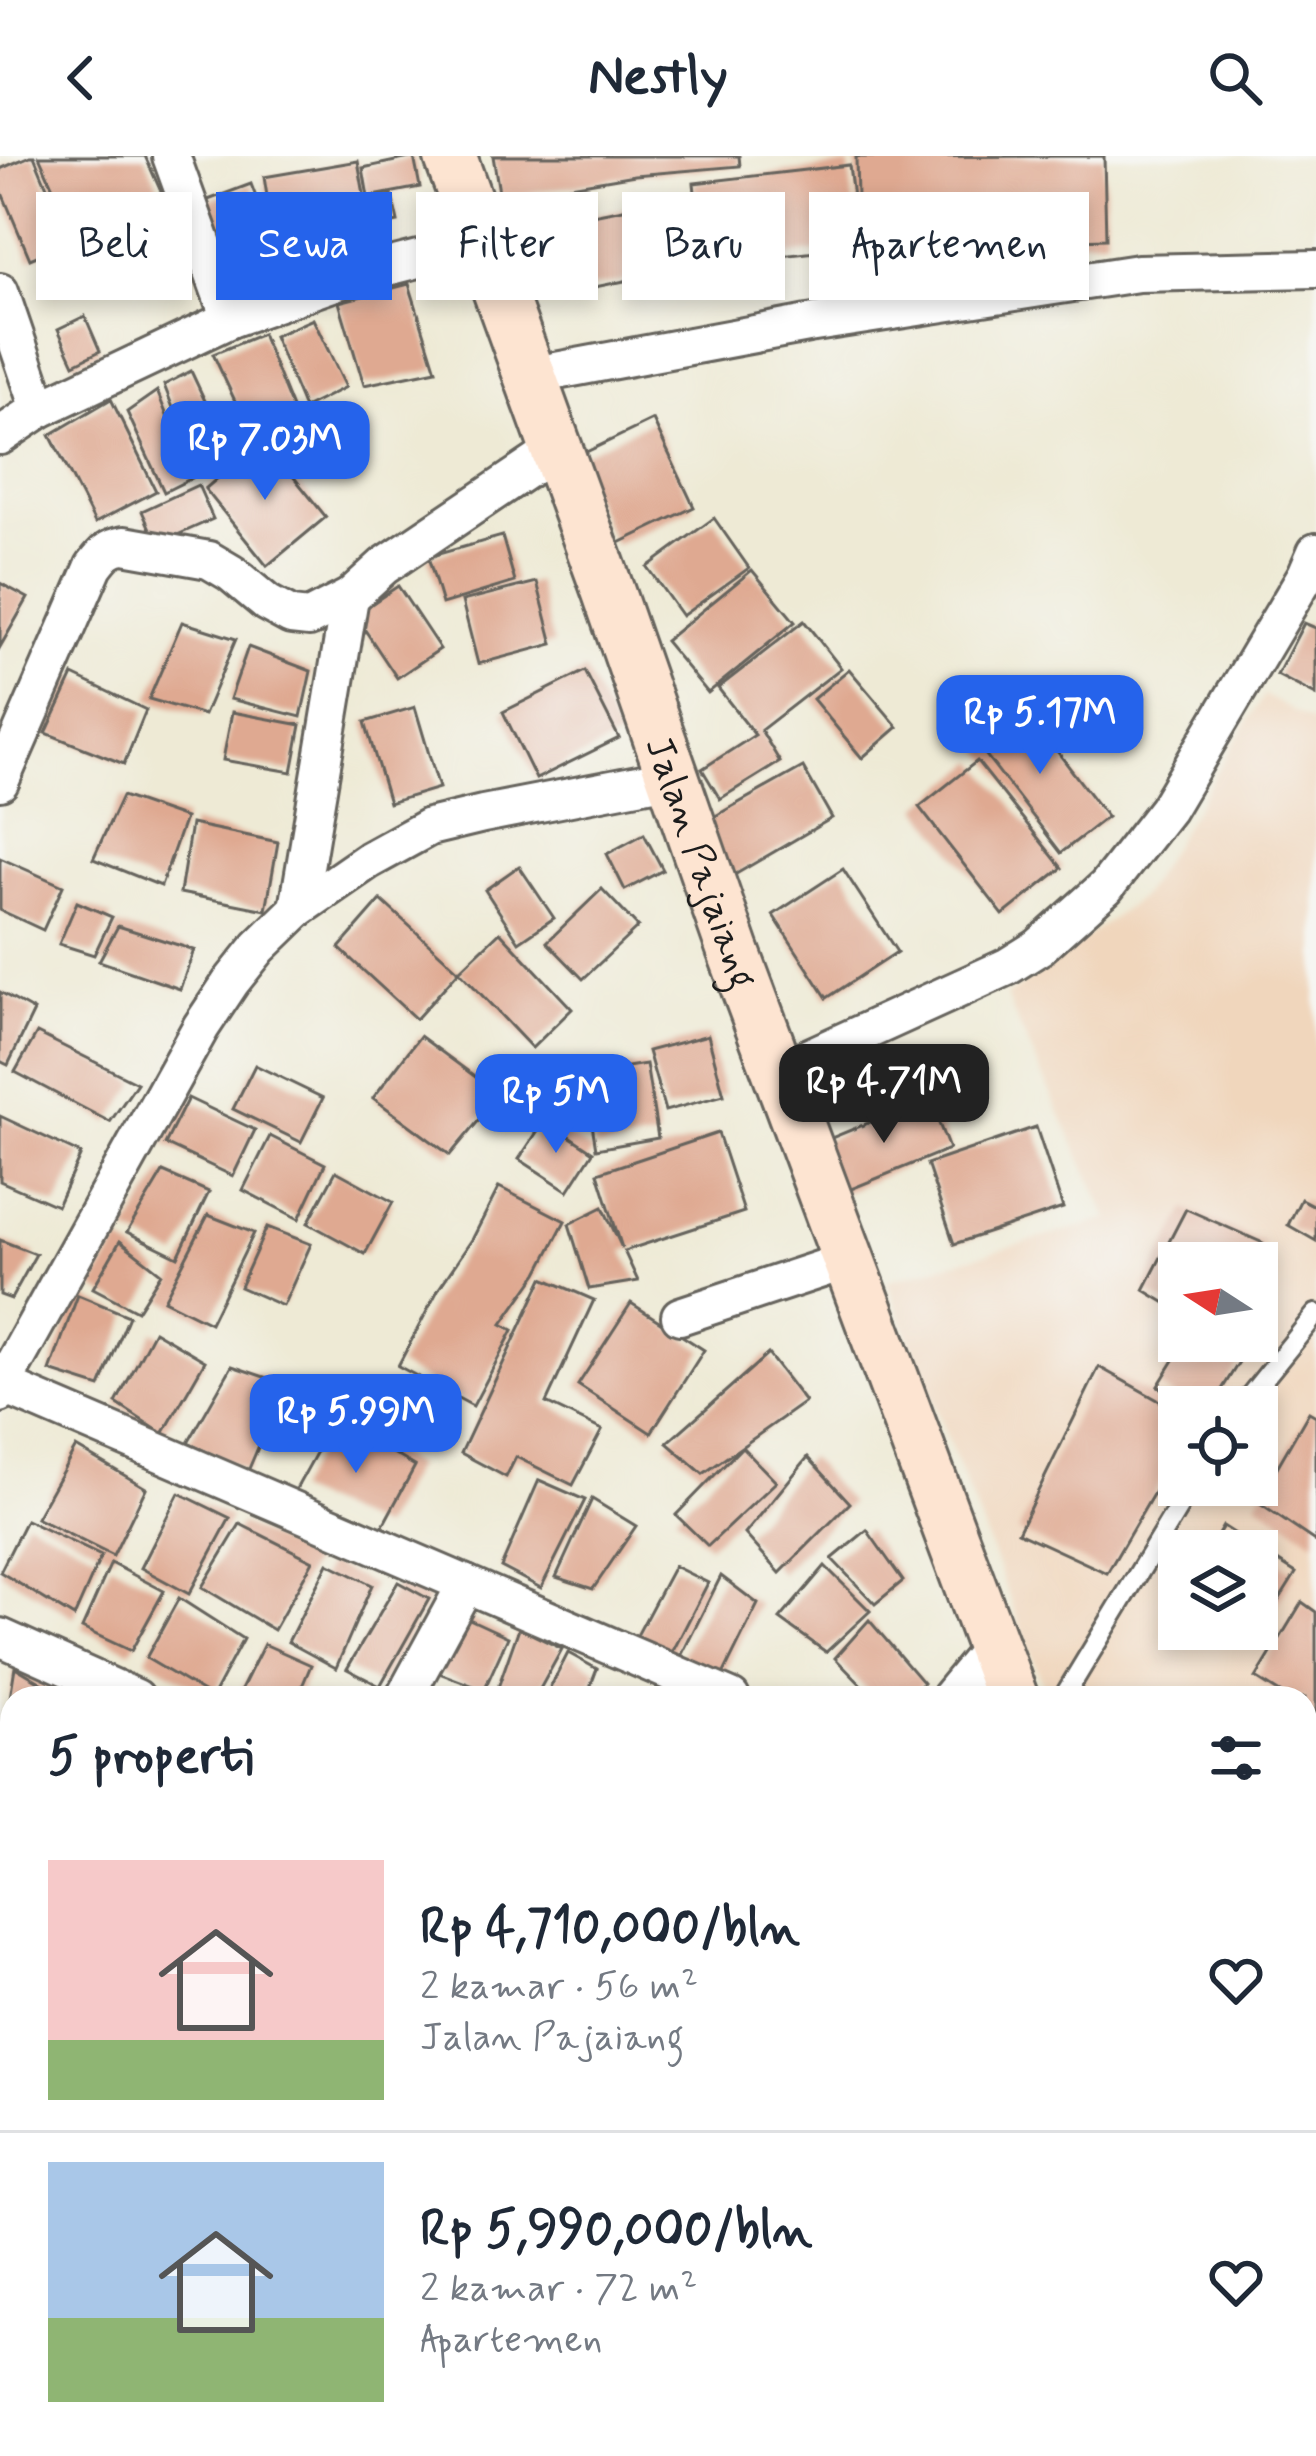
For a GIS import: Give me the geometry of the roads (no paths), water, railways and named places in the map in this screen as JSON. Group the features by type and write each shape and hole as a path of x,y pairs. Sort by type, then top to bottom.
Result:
{"main road":[{"name":"Jalan Pajaiang","path":"450,156 463,192"},
{"name":"Jalan Pajaiang","path":"502,300 779,1071 1007,1686"}],"street":[{"path":"170,156 230,319"},
{"path":"0,436 40,409 230,319 352,276 416,260"},
{"path":"529,376 808,324 1138,273 1316,269"},
{"path":"0,292 40,409"},
{"path":"2,772 94,566 113,546 209,560 267,603 291,616 309,618 350,597 384,566 556,450"},
{"path":"779,1071 1007,967 1039,946 1106,887 1167,808 1306,575 1315,549"},
{"path":"298,909 350,597"},
{"path":"674,777 429,827 369,860 298,909 259,946 201,1027 1,1388 703,1686"},
{"path":"680,1316 849,1260"},
{"path":"411,1686 466,1584"},
{"path":"0,1637 109,1686"},
{"path":"959,1686 992,1646"}],"lane":[{"path":"1258,1386 1315,1316"},
{"path":"1070,1686 1179,1506"}]}
